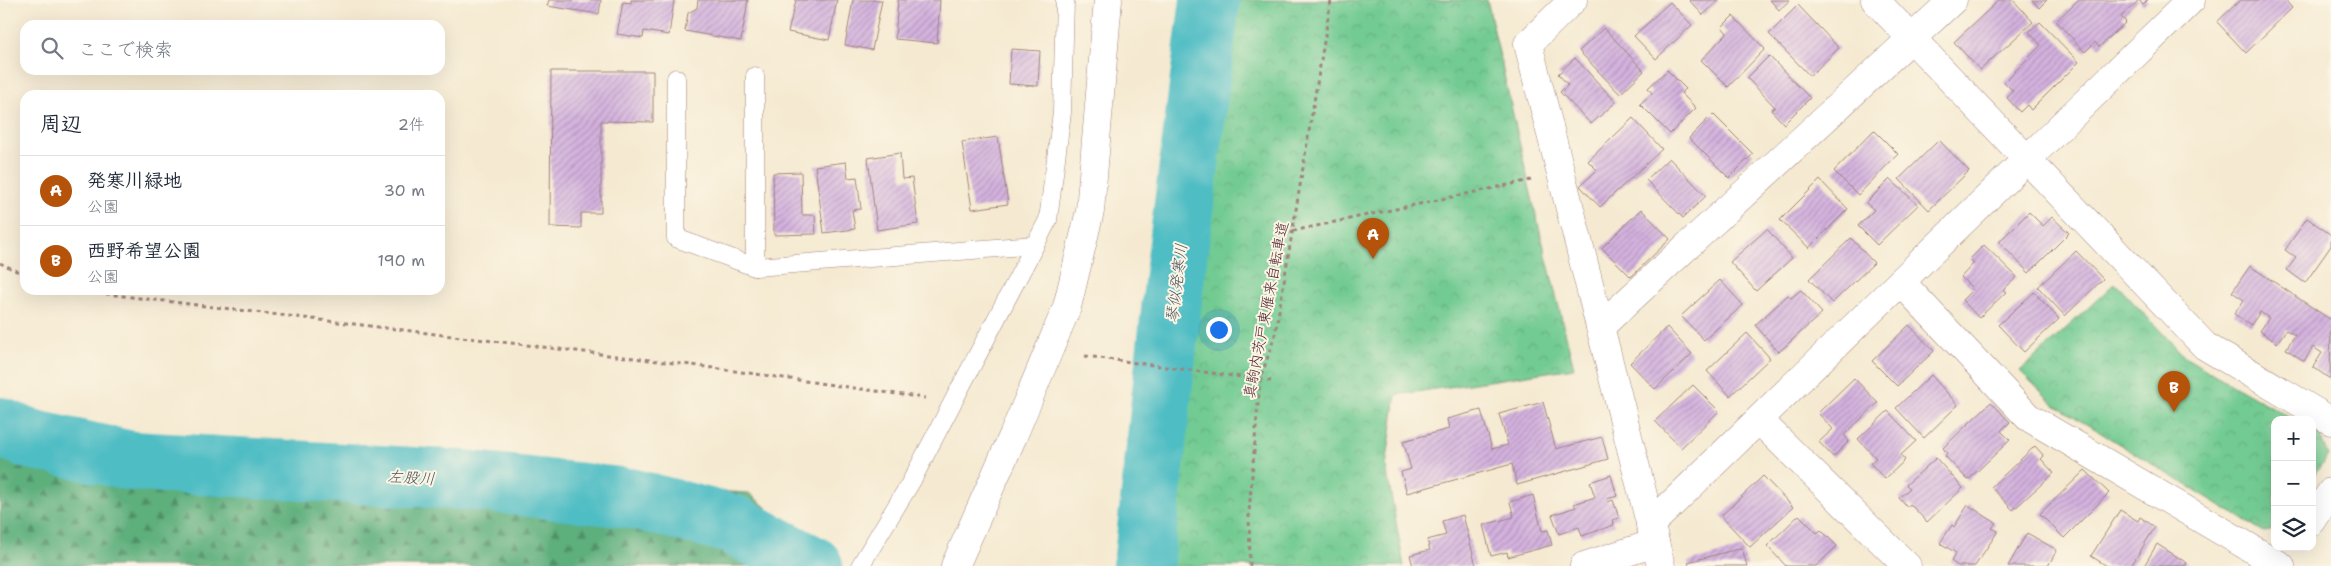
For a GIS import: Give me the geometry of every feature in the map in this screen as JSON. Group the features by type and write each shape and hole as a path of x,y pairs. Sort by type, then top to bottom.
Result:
{"street":[{"path":"955,566 1067,307 1090,211 1108,0"},
{"path":"1573,0 1528,44 1656,545"},
{"path":"1875,0 2028,158 2205,346 2331,421"},
{"path":"1600,327 1953,0"},
{"path":"1584,566 1656,545 1759,420 2191,0"},
{"path":"1901,282 2028,417 2282,566 2293,551"},
{"path":"1759,420 1907,566"},
{"path":"2316,515 2331,492"}],"lane":[{"path":"860,566 911,482 1048,220 1060,122 1065,0"},
{"path":"755,76 755,267"},
{"path":"676,78 676,238 755,267 1035,245"}],"path":[{"name":"真駒内茨戸東雁来自転車道","path":"1250,566 1249,512 1260,380 1275,336 1331,0"},
{"path":"1294,231 1560,173"},
{"path":"0,263 20,272"},
{"path":"115,295 689,365 953,402"},
{"path":"1085,356 1271,381"}],"green space":[{"path":"1230,0 1487,0 1535,211 1574,368 1396,395 1386,467 1404,566 1161,566 1228,42"},
{"path":"2115,283 2186,358 2287,416 2271,416 2271,531 2264,532 2055,405 2020,371"},
{"path":"0,428 158,444 351,494 552,482 749,493 833,564 831,566 0,566"},
{"path":"2316,432 2319,434 2328,455 2316,472"}],"building":[{"path":"549,0 601,0 599,14 547,6"},
{"path":"631,0 674,0 669,35 644,31 643,38 617,34 623,2 631,3"},
{"path":"698,0 748,0 741,41 685,31 688,13 697,8"},
{"path":"796,0 837,0 829,40 788,32"},
{"path":"853,0 882,0 872,50 845,45"},
{"path":"898,0 940,0 937,43 895,39"},
{"path":"1689,0 1719,0 1703,15"},
{"path":"1770,0 1790,0 1779,10"},
{"path":"1999,0 2013,0 2033,22 1980,70 1954,42"},
{"path":"2032,0 2047,0 2039,8"},
{"path":"2078,0 2139,0 2121,17 2126,22 2099,47 2095,42 2085,52 2056,21"},
{"path":"2139,0 2148,0 2143,5"},
{"path":"2240,0 2285,0 2292,8 2246,53 2217,22"},
{"path":"1670,2 1692,25 1656,59 1634,36"},
{"path":"1798,5 1839,48 1810,76 1769,34"},
{"path":"1733,16 1765,49 1728,87 1701,60 1727,33 1722,27"},
{"path":"2040,22 2079,62 2031,110 2027,105 2020,112 2007,98 2013,91 2004,82 2041,45 2029,32"},
{"path":"1604,28 1644,71 1620,94 1579,51"},
{"path":"1011,49 1040,51 1038,86 1009,84"},
{"path":"1769,56 1810,98 1784,124 1771,110 1775,107 1747,78"},
{"path":"1575,58 1616,102 1591,124 1560,92 1568,85 1558,74"},
{"path":"1667,70 1686,89 1681,93 1696,108 1670,134 1640,104 1652,93 1648,88"},
{"path":"551,71 653,71 653,122 601,121 601,213 581,213 581,228 550,227"},
{"path":"1713,114 1753,154 1729,178 1689,138"},
{"path":"1633,118 1662,149 1600,207 1580,186 1597,170 1588,161"},
{"path":"1874,130 1898,154 1858,195 1834,171"},
{"path":"998,137 1008,204 972,209 962,142"},
{"path":"1939,140 1969,171 1929,210 1899,179"},
{"path":"900,153 902,179 912,178 918,224 877,230 868,158"},
{"path":"1669,158 1706,196 1683,218 1646,180"},
{"path":"846,162 848,178 857,177 861,209 852,210 855,229 824,233 815,166"},
{"path":"801,172 802,215 815,215 816,234 774,235 773,173"},
{"path":"1890,179 1918,205 1877,245 1858,226 1874,210 1866,203"},
{"path":"1820,180 1848,209 1809,248 1780,220"},
{"path":"1641,209 1670,239 1631,277 1602,248"},
{"path":"2029,212 2043,226 2052,217 2069,233 2029,273 1999,242"},
{"path":"2307,218 2331,235 2331,246 2305,283 2287,270 2296,258 2285,250"},
{"path":"1767,229 1792,258 1756,291 1730,262"},
{"path":"1851,238 1874,263 1832,303 1809,279"},
{"path":"1984,245 2017,277 2003,290 2006,292 1979,318 1962,300 1973,289 1961,277 1974,263 1970,259"},
{"path":"2076,251 2103,279 2065,316 2038,287"},
{"path":"2250,266 2331,320 2330,379 2313,367 2322,353 2313,347 2304,361 2286,349 2295,335 2286,330 2277,343 2260,331 2269,318 2260,312 2251,325 2234,314 2244,300 2232,292"},
{"path":"1720,280 1743,305 1704,340 1681,316"},
{"path":"1801,290 1822,313 1779,352 1755,325 1788,295 1791,298"},
{"path":"2034,292 2059,319 2024,352 1998,325"},
{"path":"1909,325 1934,351 1897,386 1872,361"},
{"path":"1667,327 1692,354 1655,389 1630,363"},
{"path":"1747,333 1770,358 1730,396 1707,371"},
{"path":"1931,375 1958,405 1924,438 1896,408"},
{"path":"1854,378 1878,403 1844,435 1849,441 1833,457 1819,442 1833,429 1818,413"},
{"path":"1693,385 1719,411 1681,448 1655,421"},
{"path":"1543,402 1556,449 1602,437 1608,459 1517,485 1512,464 1407,493 1401,472 1411,469 1403,441 1449,429 1447,419 1481,410 1492,449 1508,445 1499,414"},
{"path":"1991,402 2010,422 2001,431 2010,440 1968,480 1945,456 1947,453 1943,448"},
{"path":"1888,411 1916,441 1901,455 1905,460 1885,479 1870,463 1876,458 1858,439"},
{"path":"2035,446 2044,456 2041,459 2054,473 2013,510 1991,487"},
{"path":"1936,458 1963,488 1927,522 1910,504 1907,507 1899,498 1910,488 1906,485"},
{"path":"2085,470 2109,493 2064,538 2040,514"},
{"path":"1611,475 1617,496 1607,499 1608,502 1613,500 1619,518 1612,520 1614,525 1582,536 1579,527 1559,534 1552,515 1576,507 1574,504 1595,497 1590,482"},
{"path":"1763,476 1793,507 1750,547 1721,516"},
{"path":"1533,495 1542,531 1548,530 1552,545 1508,557 1507,552 1491,556 1483,525 1514,517 1510,502"},
{"path":"1968,505 1996,523 1992,528 1998,531 1975,566 1958,566 1951,561 1956,553 1940,543 1952,525 1954,527"},
{"path":"2120,510 2138,521 2140,517 2155,527 2131,566 2107,566 2091,556"},
{"path":"1463,515 1476,566 1413,566 1410,555 1430,550 1427,540 1446,535 1442,521"},
{"path":"1799,515 1817,533 1821,530 1837,546 1816,566 1786,566 1767,546"},
{"path":"2027,533 2057,550 2048,566 2008,566"},
{"path":"2157,544 2187,563 2185,566 2144,566"},
{"path":"1742,548 1747,566 1689,566 1688,562"}],"waterway":[{"name":"琴似発寒川","path":"1143,566 1174,282 1210,0"},
{"name":"左股川","path":"0,427 30,439 132,461 465,480 630,498 732,524 813,566"}],"place":[{"name":"発寒川緑地","path":"1373,259"},
{"name":"西野希望公園","path":"2174,412"}]}
